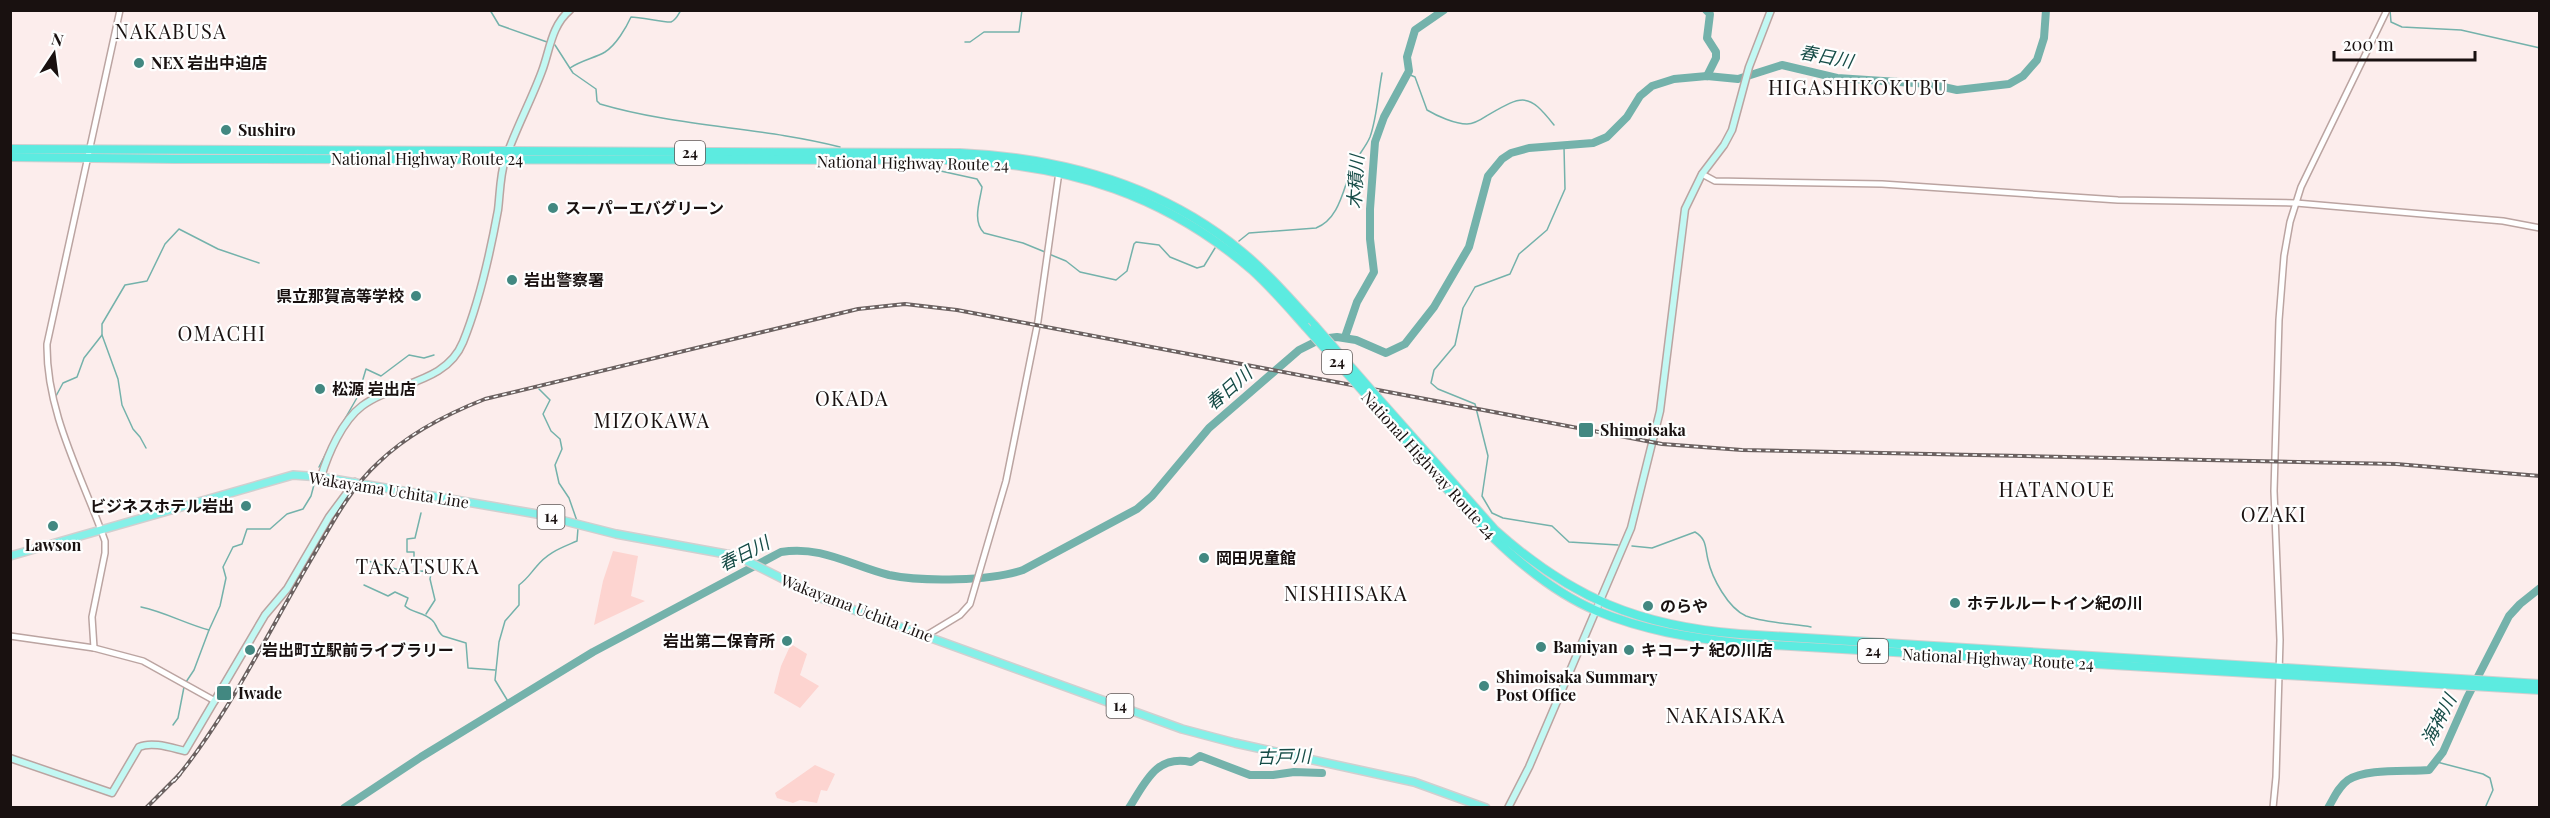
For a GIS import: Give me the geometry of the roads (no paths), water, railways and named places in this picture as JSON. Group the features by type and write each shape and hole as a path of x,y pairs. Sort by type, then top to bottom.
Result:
{"highway":[{"name":"National Highway Route 24","path":"10,149 88,153 957,160 1058,168 1129,185 1156,197 1214,230 1258,265 1502,536 1546,572 1600,602 1650,621 1713,632 2482,684 2540,690"},
{"name":"National Highway Route 24","path":"10,157 88,153"},
{"name":"National Highway Route 24","path":"1058,168 1127,193 1204,232 1253,271 1305,326 1471,515 1503,547 1563,592 1596,610 1674,635 1739,643 2280,671"},
{"name":"National Highway Route 24","path":"2482,684 2540,684"}],"main road":[{"path":"321,477 353,414 372,399 437,372 458,351 480,292 508,156 542,71 555,30 570,10"},
{"path":"1508,807 1529,767 1628,536 1653,443 1662,396 1681,232 1689,199 1702,174 1724,145 1732,130 1761,31 1771,10"},
{"name":"Wakayama Uchita Line","path":"10,556 293,475 355,482 537,514 616,534 716,550 744,560 822,598 1182,729 1235,743 1414,782 1486,807"},
{"path":"10,758 112,793 139,747 143,745 163,746 185,751 265,615 287,589 334,510 355,482"}],"street":[{"path":"94,648 92,617 105,554 101,530 52,403 46,362 49,326 120,10"},
{"path":"2273,807 2280,671 2274,492 2281,279 2290,222 2296,203 2314,158 2388,10"},
{"path":"927,635 965,611 974,594 1006,481 1037,325 1058,168"},
{"path":"1702,174 1715,181 1882,184 2129,201 2296,203 2503,221 2540,228"},
{"path":"10,636 94,648 143,661 214,701"}],"waterway":[{"path":"490,10 499,25 547,42"},
{"path":"570,68 609,49 631,17 671,22 676,19 681,10"},
{"path":"965,42 970,42 984,32 1019,32 1022,10"},
{"name":"木積川","path":"1345,337 1357,302 1374,272 1370,239 1370,209 1375,142 1384,117 1409,71 1407,57 1415,30 1444,10"},
{"path":"1706,10 1710,14 1707,38 1716,52 1716,58 1707,76"},
{"name":"春日川","path":"344,808 421,757 593,652 781,552 810,551 889,575 920,579 993,576 1023,570 1137,509 1152,496 1209,428 1299,350 1321,339 1337,337 1356,340 1386,353 1405,344 1434,307 1469,247 1488,176 1502,159 1511,153 1529,148 1593,143 1607,137 1627,117 1640,96 1652,86 1674,79 1707,76 1738,79 1782,65 1837,78 1930,84 1957,90 2009,84 2023,76 2037,60 2044,38 2046,10"},
{"path":"2390,10 2391,22 2402,27 2461,30 2540,48"},
{"path":"555,45 573,73 596,89 597,101 600,104 659,118 781,135 840,147"},
{"path":"1239,241 1249,233 1316,228 1330,218 1339,203 1353,166 1370,137 1382,73"},
{"path":"1408,74 1415,77 1427,110 1446,119 1462,124 1473,123 1509,103 1524,100 1538,107 1554,125"},
{"path":"1564,147 1565,189 1547,230 1519,254 1510,274 1475,287 1463,308 1455,345 1434,370 1431,383 1438,389 1475,404 1488,456 1482,496 1492,513 1503,518 1552,526 1569,542 1618,545"},
{"path":"927,168 977,179 982,187 978,223 984,233 1023,243 1045,252"},
{"path":"146,448 133,429 122,405 118,379 102,335 102,324 125,285 147,281 165,244 179,229 218,249 259,263"},
{"path":"1049,254 1066,261 1080,272 1116,280 1127,271 1136,242 1159,245 1170,257 1197,268 1204,266 1215,248"},
{"path":"56,396 63,383 77,377 84,358 102,335"},
{"path":"335,436 358,396 366,369 381,376 409,355 424,358 434,355"},
{"path":"539,389 550,400 543,414 551,431 560,439 562,449 555,465 559,483 569,498 577,521"},
{"path":"319,467 330,445"},
{"path":"209,630 220,606 226,578 223,567 233,547 242,544 247,529 270,529 287,514 303,509 311,496 315,481"},
{"path":"414,572 414,552 407,552 407,539 415,538 421,513"},
{"path":"509,703 495,680 499,642 505,621 519,605 519,585 545,558 577,541 578,528"},
{"path":"1632,546 1652,548 1695,532 1704,541 1717,584 1727,600 1739,612 1760,620 1811,627"},
{"path":"368,561 410,573 422,571 431,573 430,579 435,600 426,614"},
{"path":"364,585 388,596 395,592 408,598 405,606 429,617 443,636 466,643 468,668 495,670"},
{"name":"海神川","path":"2328,808 2342,786 2356,776 2376,772 2429,770 2443,752 2467,698 2509,616 2540,588"},
{"path":"141,607 209,630 194,670 186,682"},
{"path":"173,725 178,718 184,687"},
{"name":"古戸川","path":"1129,808 1146,780 1160,766 1169,762 1191,762 1200,756 1250,775 1322,773"},
{"path":"2437,762 2483,774 2490,778 2493,790 2485,808"}],"railway":[{"path":"174,781 229,703 324,536 349,497 368,473 416,433 485,399 858,309 905,304 957,310 1662,444 1742,450 2396,464 2540,476"},
{"path":"146,808 180,774"}],"place":[{"name":"NEX 岩出中迫店","path":"139,63"},
{"name":"Sushiro","path":"226,130"},
{"name":"スーパーエバグリーン","path":"553,208"},
{"name":"岩出警察署","path":"512,280"},
{"name":"県立那賀高等学校","path":"416,296"},
{"name":"松源 岩出店","path":"320,389"},
{"name":"Shimoisaka","path":"1586,430"},
{"name":"ビジネスホテル岩出","path":"246,506"},
{"name":"Lawson","path":"53,526"},
{"name":"岡田児童館","path":"1204,558"},
{"name":"ホテルルートイン紀の川","path":"1955,603"},
{"name":"のらや","path":"1648,606"},
{"name":"岩出第二保育所","path":"787,641"},
{"name":"Bamiyan","path":"1541,647"},
{"name":"岩出町立駅前ライブラリー","path":"250,650"},
{"name":"キコーナ 紀の川店","path":"1629,650"},
{"name":"Shimoisaka Summary Post Office","path":"1484,686"},
{"name":"Iwade","path":"224,693"}],"district":[{"name":"NAKABUSA","path":"171,32"},
{"name":"HIGASHIKOKUBU","path":"1858,88"},
{"name":"OMACHI","path":"222,334"},
{"name":"OKADA","path":"852,399"},
{"name":"MIZOKAWA","path":"652,421"},
{"name":"HATANOUE","path":"2057,490"},
{"name":"OZAKI","path":"2274,515"},
{"name":"TAKATSUKA","path":"418,567"},
{"name":"NISHIISAKA","path":"1346,594"},
{"name":"NAKAISAKA","path":"1726,716"}]}
